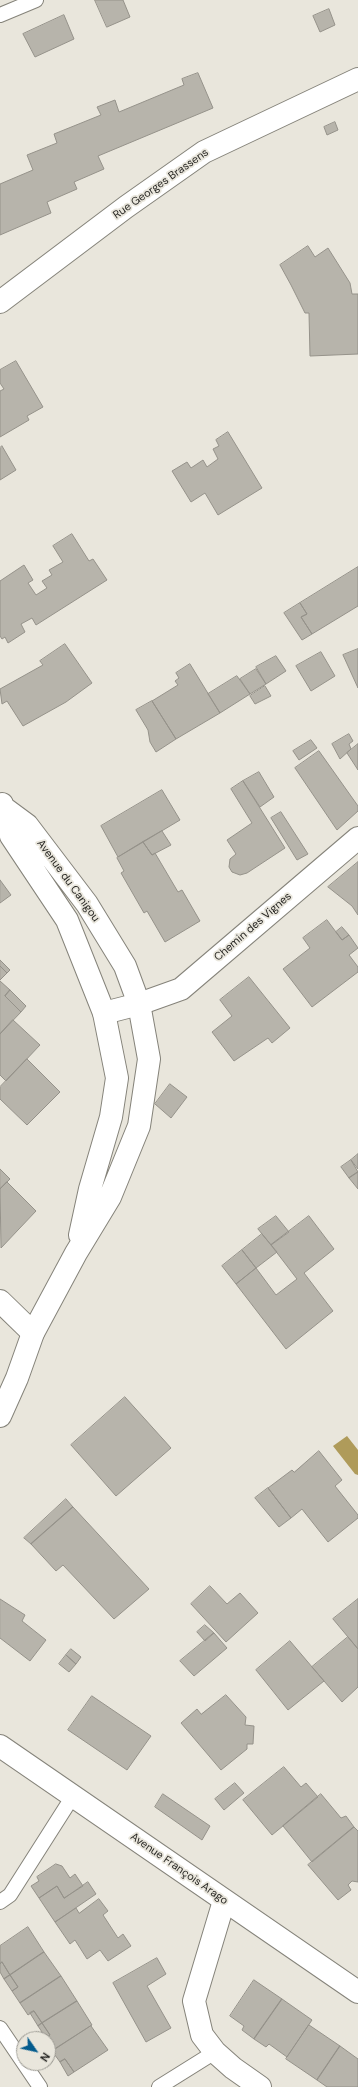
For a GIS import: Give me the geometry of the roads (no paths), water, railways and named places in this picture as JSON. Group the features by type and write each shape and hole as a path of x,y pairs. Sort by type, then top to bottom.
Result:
{"main road":[{"name":"Rue Georges Brassens","path":"0,302 126,207 204,152 358,79"},
{"name":"Avenue du Canigou","path":"0,1416 17,1378 33,1333 76,1253 110,1197 139,1126 148,1059 140,1004 125,966 87,904 27,825 2,805"},
{"name":"Avenue du Canigou","path":"2,805 11,836 67,920 104,1013 117,1078 111,1117 90,1189 76,1253"},
{"name":"Chemin des Vignes","path":"104,1013 140,1004 181,989 358,838"},
{"path":"0,1301 33,1333"},
{"name":"Avenue François Arago","path":"0,1746 358,1992"},
{"path":"224,1901 194,2000 202,2035 216,2052 233,2068 260,2087"}],"lane":[{"path":"0,15 36,0"},
{"path":"5,1899 73,1796"},
{"path":"0,2028 40,2087"},
{"path":"158,2087 216,2052"}]}
